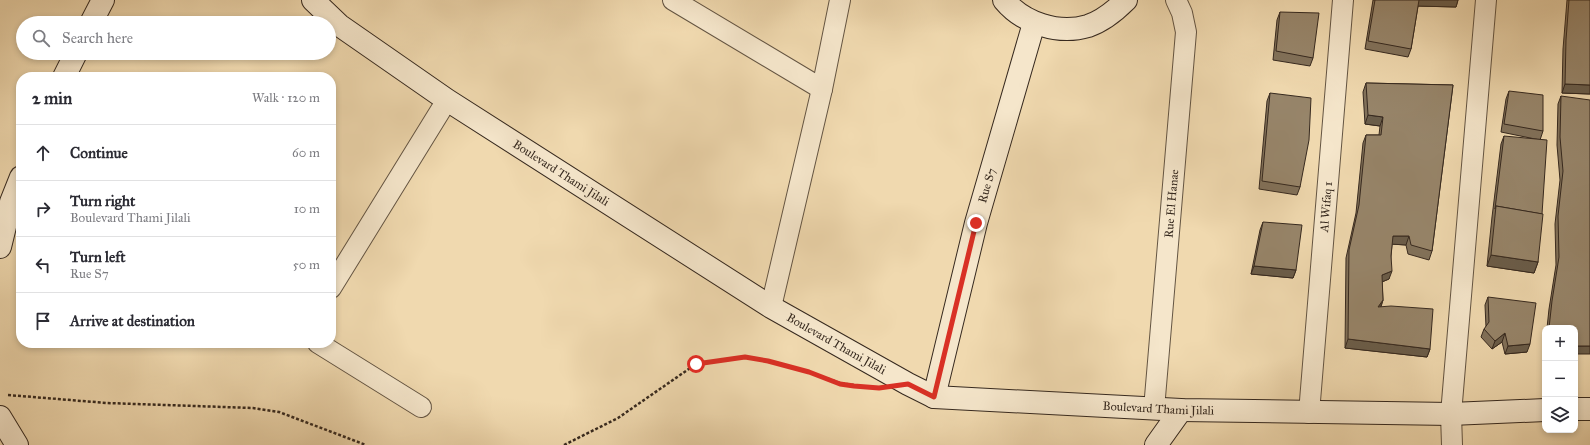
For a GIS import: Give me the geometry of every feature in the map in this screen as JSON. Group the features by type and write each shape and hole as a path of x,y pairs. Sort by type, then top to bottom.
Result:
{"street":[{"path":"95,16 103,0"},
{"name":"Boulevard Thami Jilali","path":"313,0 330,16"},
{"path":"771,307 822,89 840,0"},
{"path":"1004,0 1011,9 1034,23 1061,29 1088,26 1112,14 1126,0"},
{"name":"Rue El Hanae","path":"1154,409 1186,32 1182,13 1176,0"},
{"name":"Al Wifaq 1","path":"1309,413 1343,0"},
{"path":"1452,445 1451,414 1486,0"},
{"path":"682,3 822,89"},
{"name":"Boulevard Thami Jilali","path":"336,22 447,100 771,307 934,397 1154,409 1309,413 1451,414 1542,410"},
{"name":"Rue S7","path":"934,397 976,223 1034,23"},
{"path":"66,72 72,60"},
{"path":"336,280 447,100"},
{"path":"0,247 11,202 16,190"},
{"path":"326,348 421,408"},
{"path":"1578,409 1590,409"},
{"path":"1156,445 1181,410"},
{"path":"0,417 17,445"}],"path":[{"path":"564,445 618,418 696,364 745,357 768,361 809,372 840,384 866,387"},
{"path":"8,395 107,402 253,408 279,412 366,445"}],"building":[{"path":"1375,0 1419,0 1411,49 1368,41"},
{"path":"1569,0 1590,0 1590,85 1565,84"},
{"path":"1280,12 1319,13 1313,58 1276,51"},
{"path":"1366,83 1453,85 1432,251 1411,245 1409,236 1393,236 1391,256 1392,271 1382,275 1383,300 1378,307 1391,306 1433,309 1430,349 1348,339 1349,250 1359,205 1366,135 1381,135 1383,117 1368,115"},
{"path":"1509,91 1543,95 1543,131 1504,124"},
{"path":"1270,93 1311,98 1309,140 1300,187 1262,181"},
{"path":"1561,96 1590,100 1590,346 1578,346 1578,325 1549,325 1559,257 1558,216 1563,171 1560,137"},
{"path":"1504,136 1547,140 1542,214 1496,206 1495,209"},
{"path":"1496,206 1543,214 1538,262 1491,255"},
{"path":"1263,222 1302,225 1296,270 1254,266"},
{"path":"1488,297 1536,303 1530,344 1508,346 1505,333 1495,341 1484,329 1489,322"}],"route":[{"path":"696,364 745,357 768,361 809,372 840,384 879,388 908,384 934,397 976,223"}]}
